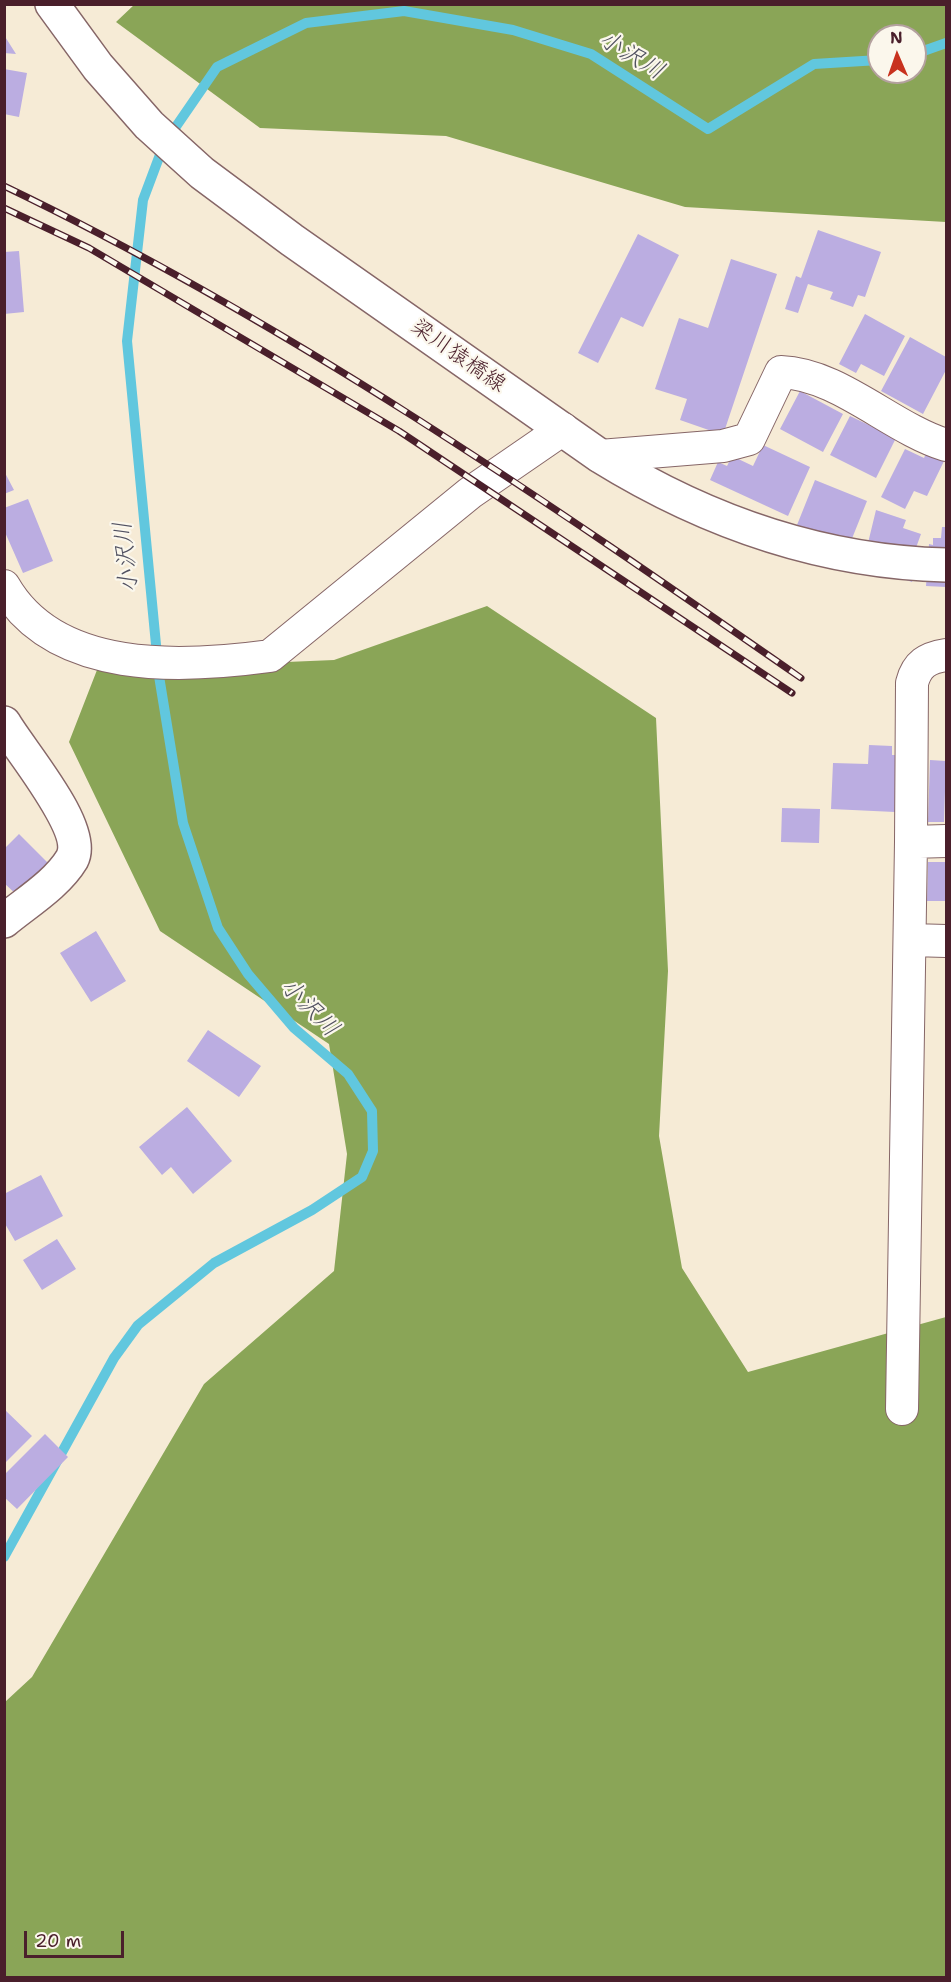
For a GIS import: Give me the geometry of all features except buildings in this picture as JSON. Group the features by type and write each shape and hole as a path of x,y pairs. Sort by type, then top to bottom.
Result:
{"main road":[{"name":"梁川猿橋線","path":"52,4 98,66 149,125 202,173 292,240 600,456 644,483 692,507 777,537 835,553 883,561 946,565"},
{"path":"4,723 15,743 62,807 72,830 73,856 61,874 4,921"}],"street":[{"path":"600,456 723,446 749,439 781,372 795,372 819,381 946,445"},
{"path":"4,586 44,631 90,653 147,662 230,661 270,656 470,493 563,429"},
{"path":"902,1409 911,940 912,683 915,670 926,659 946,655"},
{"path":"911,842 946,841"},
{"path":"911,940 946,940"}],"green space":[{"path":"135,4 946,5 946,222 685,207 446,136 260,128 116,22"},
{"path":"487,606 656,718 668,971 659,1136 682,1268 748,1372 946,1317 946,1977 5,1978 5,1702 32,1677 204,1384 334,1271 347,1154 329,1044 160,931 69,742 97,670 334,660"}],"waterway":[{"name":"小沢川","path":"4,1557 114,1358 138,1325 214,1263 312,1210 362,1177 373,1151 372,1111 348,1074 294,1028 248,974 218,928 183,823 159,676 127,341 143,200 164,144 217,67 306,23 404,11 513,30 591,54 708,129 814,64 867,61"},
{"name":"小沢川","path":"927,50 946,43"}],"railway":[{"path":"4,186 109,239 313,354 511,480 801,678"},
{"path":"4,208 89,248 399,431 792,693"}]}
